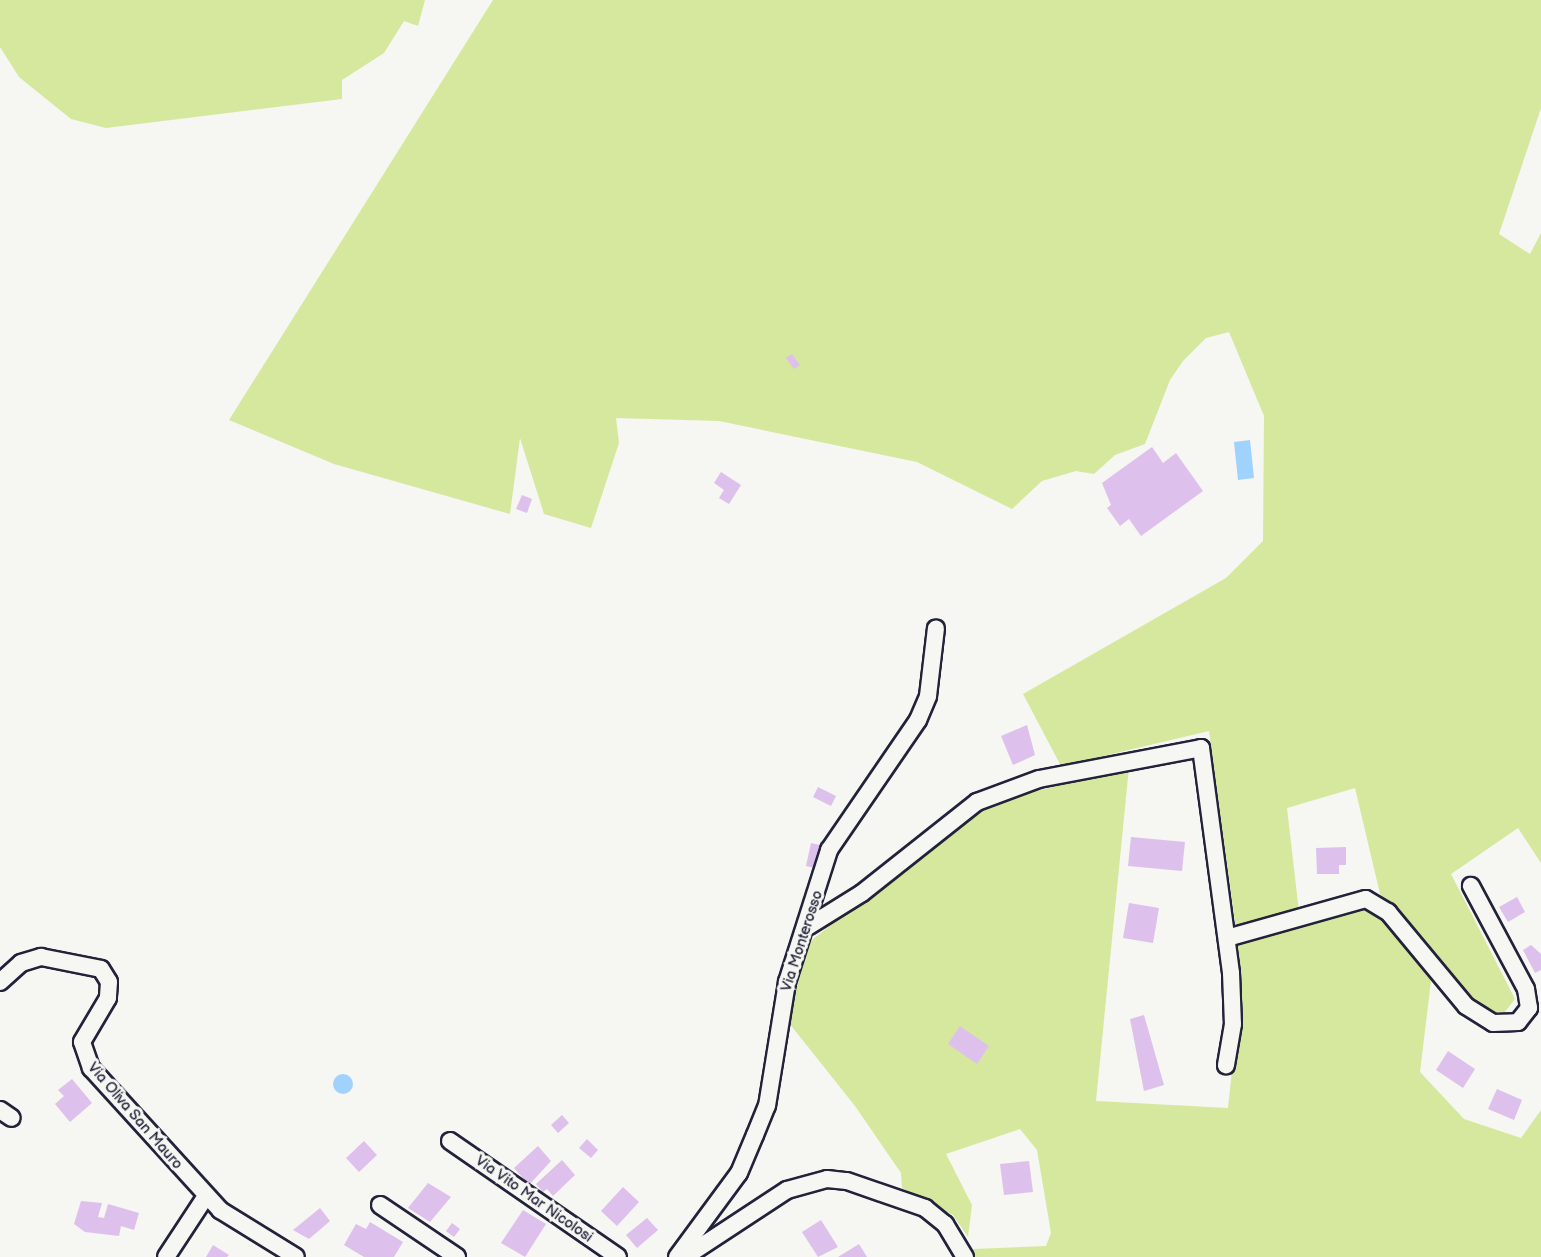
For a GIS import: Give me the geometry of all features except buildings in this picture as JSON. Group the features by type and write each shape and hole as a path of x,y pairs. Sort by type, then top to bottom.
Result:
{"street":[{"name":"Via Monterosso","path":"676,1257 739,1173 767,1106 787,982 809,926 829,850 920,715 928,696 936,628"},
{"path":"809,926 862,892 976,802 1039,779 1196,746 1206,754 1227,938 1233,1004 1226,1065"},
{"path":"1227,938 1366,899 1388,912 1466,1006 1492,1023 1518,1022 1529,1008 1526,989 1471,886"},
{"name":"Via Oliva San Mauro","path":"0,982 21,963 41,957 101,969 110,989 85,1034 84,1057 206,1196 296,1257"},
{"name":"Via Vito Mar Nicolosi","path":"450,1141 618,1257"},
{"path":"685,1257 788,1190 827,1179 847,1180 925,1208 945,1224 965,1257"},
{"path":"166,1257 206,1196"},
{"path":"380,1205 458,1257"}],"green space":[{"path":"0,0 425,0 418,26 404,21 384,53 342,80 342,99 106,128 71,119 19,77 0,47"},
{"path":"493,0 1541,0 1541,108 1499,234 1530,254 1541,233 1541,863 1518,828 1451,874 1515,999 1504,1013 1486,1014 1462,992 1380,894 1355,788 1287,808 1299,912 1236,929 1209,731 1061,766 1023,694 1226,578 1263,541 1264,416 1229,332 1206,338 1183,361 1170,380 1145,444 1115,455 1094,474 1076,471 1042,481 1012,509 917,462 719,421 616,418 619,443 591,528 544,514 520,438 510,514 334,464 229,420"},
{"path":"1129,767 1096,1101 1228,1108 1237,1023 1236,941 1366,907 1379,915 1431,981 1420,1072 1464,1119 1521,1138 1541,1110 1541,1257 974,1257 973,1249 1046,1246 1051,1233 1037,1150 1020,1129 946,1154 972,1205 968,1237 953,1215 902,1188 901,1173 855,1106 785,1018 804,953 812,940 979,806"}],"water":[{"path":"1250,440 1254,478 1238,480 1234,442"},
{"path":"339,1074 347,1074 353,1080 353,1088 347,1094 339,1094 333,1088 333,1080"}]}
